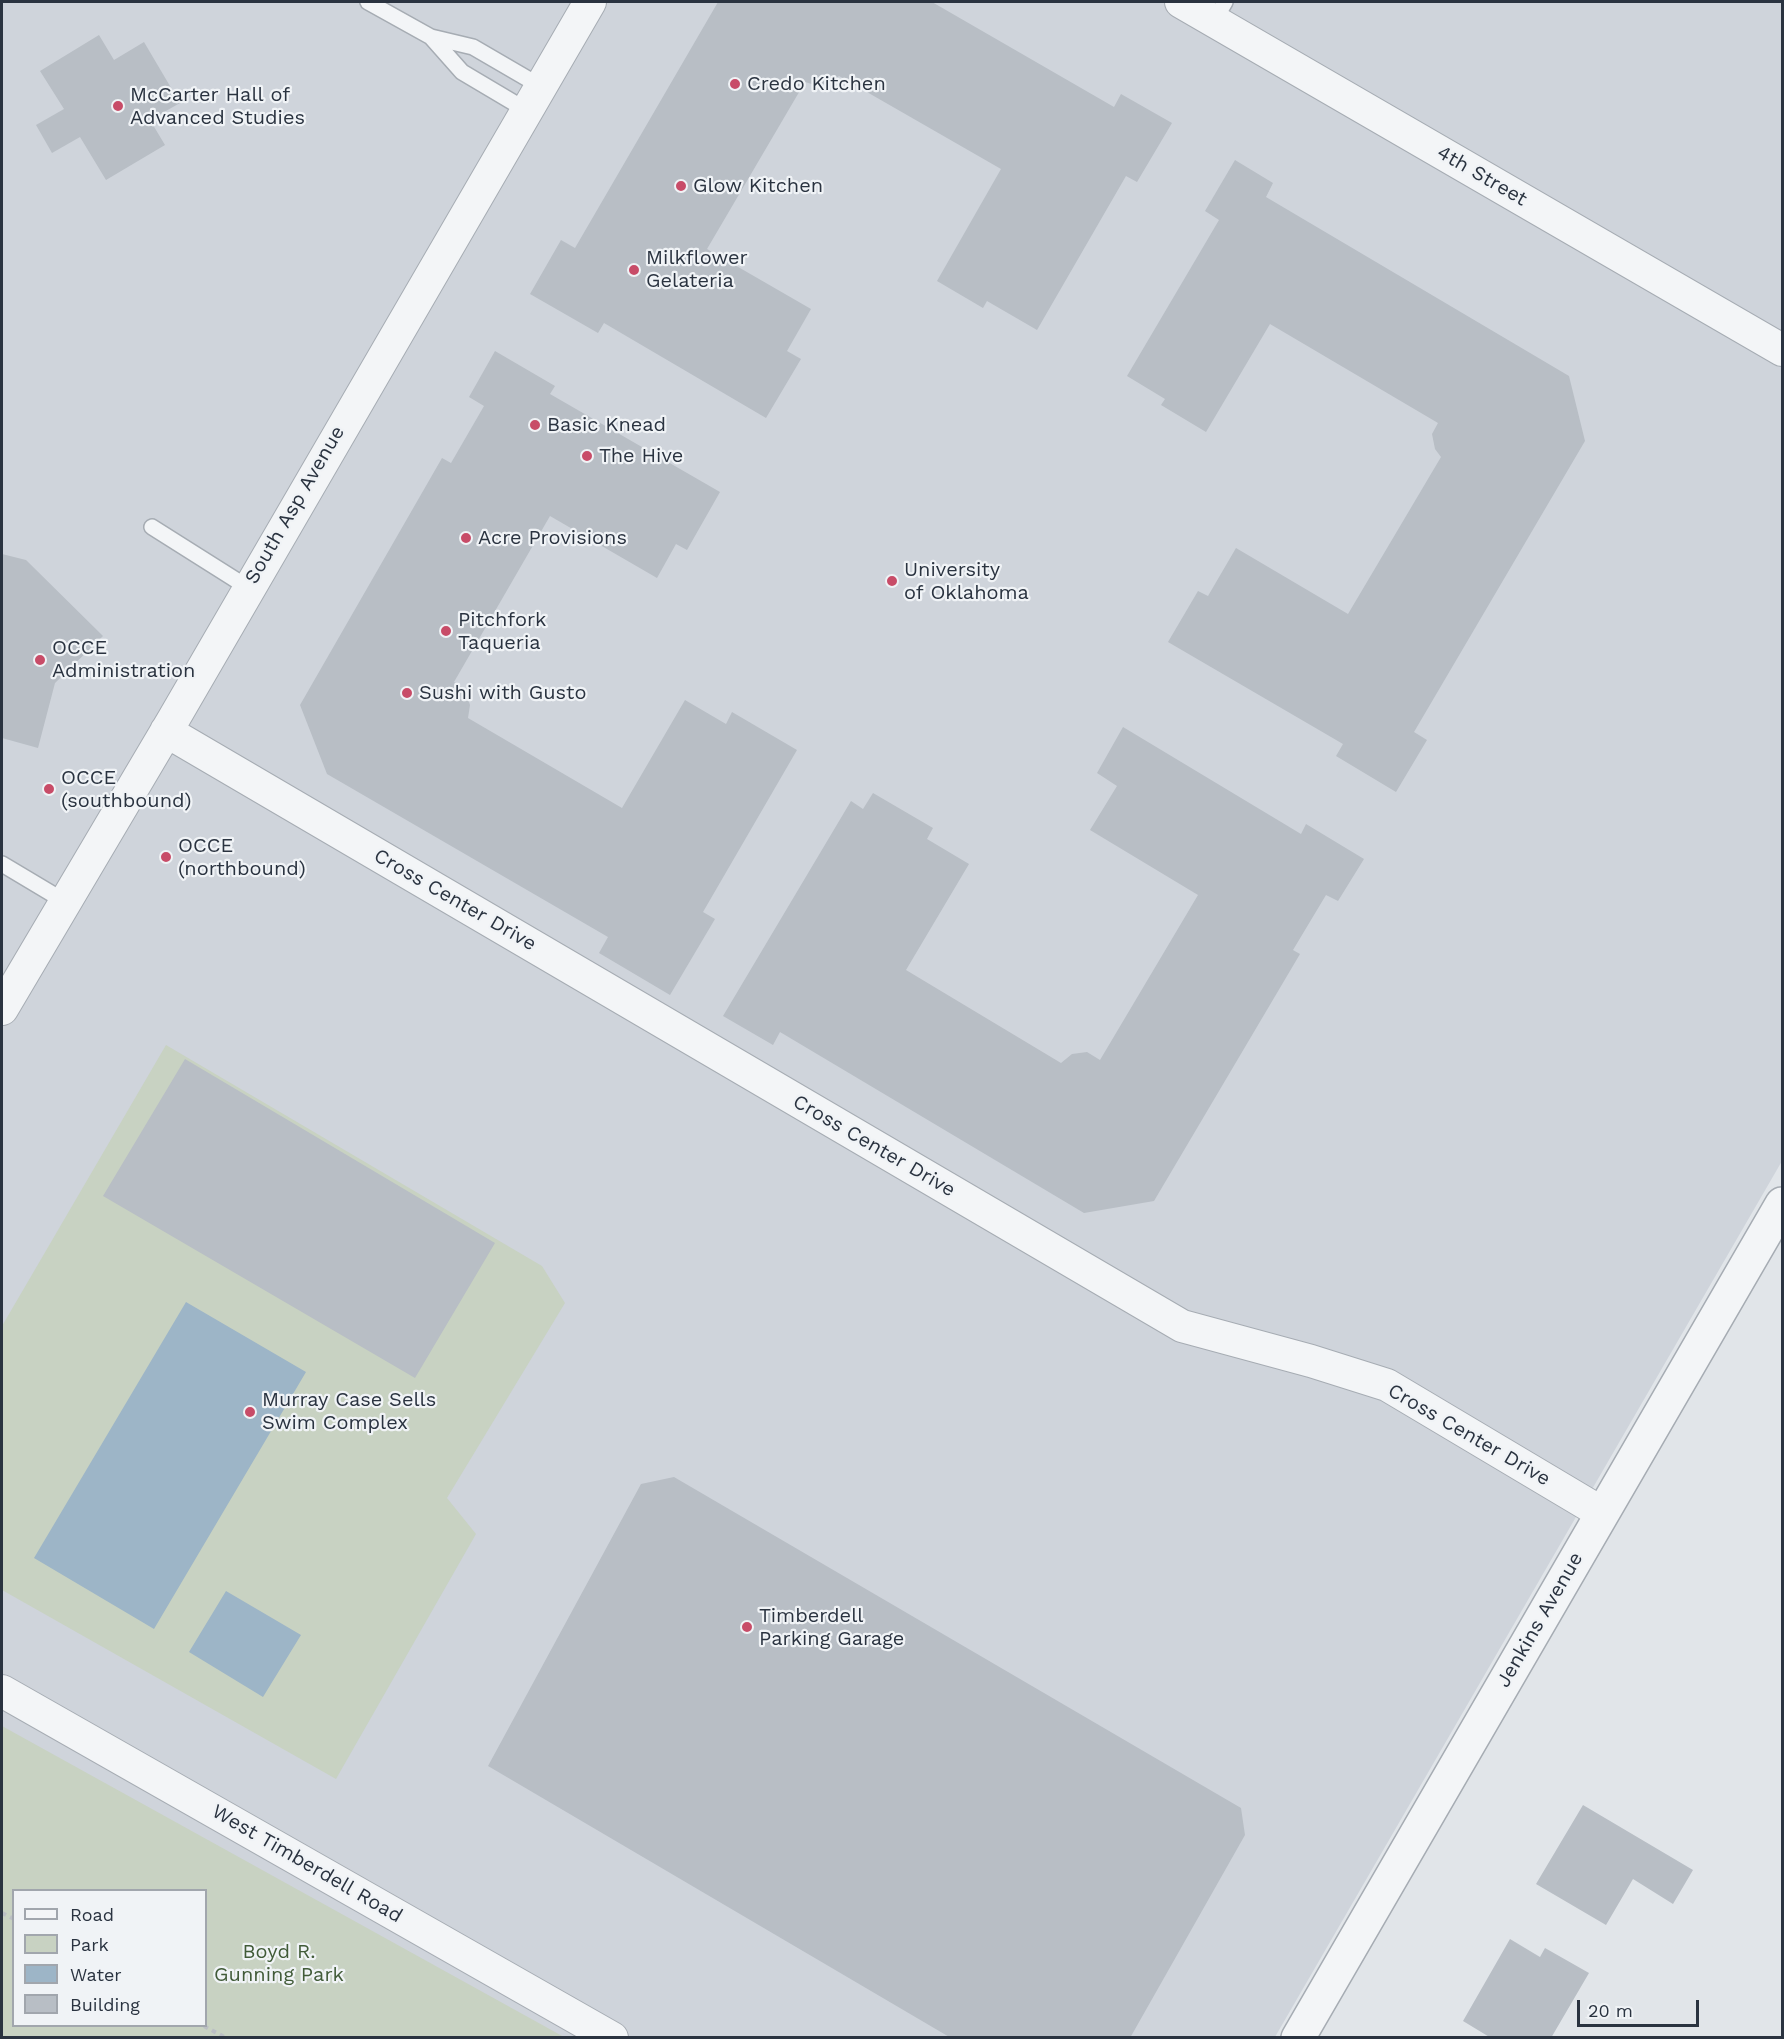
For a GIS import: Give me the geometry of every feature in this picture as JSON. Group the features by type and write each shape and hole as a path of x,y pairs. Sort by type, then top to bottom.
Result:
{"street":[{"name":"South Asp Avenue","path":"2,1008 166,731 247,587 590,2"},
{"name":"4th Street","path":"1181,2 1220,11 1782,350"},
{"name":"Cross Center Drive","path":"166,731 1182,1326 1311,1360 1387,1385 1602,1513"},
{"name":"Jenkins Avenue","path":"1298,2037 1782,1203"},
{"name":"West Timberdell Road","path":"2,1691 612,2037"}],"lane":[{"path":"369,2 431,38 462,72 533,98"},
{"path":"431,38 473,47 533,98"},
{"path":"152,527 247,587"},
{"path":"2,864 64,901"}],"path":[{"path":"207,2027 226,2037"}],"shaded area":[{"name":"University of Oklahoma","path":"2,2 1782,2 1782,1161 1275,2037 2,2038"}],"green space":[{"name":"Murray Case Sells Swim Complex","path":"166,1045 542,1266 565,1303 447,1498 476,1534 336,1779 2,1590 2,1326"},
{"name":"Boyd R. Gunning Park","path":"2,1726 564,2037 2,2037"}],"water":[{"path":"186,1302 306,1372 154,1629 34,1558"},
{"path":"226,1591 301,1635 263,1697 189,1652"}],"building":[{"path":"718,2 932,2 1114,107 1121,94 1172,123 1137,182 1126,176 1037,330 987,301 983,308 937,281 1001,169 839,76 831,83 815,85 805,82 707,249 811,309 787,351 801,359 766,418 604,323 598,333 530,294 561,240 575,248"},
{"name":"McCarter Hall of Advanced Studies","path":"99,35 114,60 144,42 180,103 150,120 165,145 106,180 80,137 52,153 36,125 64,109 40,71"},
{"path":"1235,160 1273,183 1266,197 1569,376 1585,441 1414,732 1427,740 1396,792 1336,756 1343,744 1168,642 1198,591 1208,596 1236,548 1348,614 1441,457 1435,449 1432,434 1438,423 1270,324 1206,432 1161,405 1165,399 1127,376 1219,220 1205,211"},
{"path":"495,351 555,386 550,394 720,492 687,550 676,544 657,578 550,516 454,682 464,688 470,705 468,718 622,808 685,700 726,724 732,712 797,750 703,912 715,919 670,995 599,953 608,937 327,774 300,705 442,458 451,463 484,406 469,397"},
{"name":"OCCE Administration","path":"2,554 26,560 103,636 55,683 38,748 2,738"},
{"path":"1123,727 1301,834 1306,824 1364,859 1338,901 1326,895 1293,950 1300,954 1154,1201 1084,1213 780,1032 773,1045 723,1016 851,801 863,809 873,793 933,828 927,839 969,864 906,970 1061,1063 1072,1054 1087,1052 1100,1060 1198,895 1090,830 1117,786 1097,773"},
{"path":"185,1059 495,1243 415,1378 103,1196"},
{"name":"Timberdell Parking Garage","path":"674,1477 1241,1808 1245,1835 1130,2038 951,2038 488,1766 641,1484"},
{"path":"1583,1805 1693,1870 1673,1904 1633,1879 1606,1925 1536,1884"},
{"path":"1510,1939 1540,1957 1545,1948 1589,1973 1551,2038 1491,2038 1463,2021"}],"place":[{"name":"Credo Kitchen","path":"735,84"},
{"name":"McCarter Hall of Advanced Studies","path":"118,106"},
{"name":"Glow Kitchen","path":"681,186"},
{"name":"Milkflower Gelateria","path":"634,270"},
{"name":"Basic Knead","path":"535,425"},
{"name":"The Hive","path":"587,456"},
{"name":"Acre Provisions","path":"466,538"},
{"name":"University of Oklahoma","path":"892,581"},
{"name":"Pitchfork Taqueria","path":"446,631"},
{"name":"OCCE Administration","path":"40,660"},
{"name":"Sushi with Gusto","path":"407,693"},
{"name":"OCCE (southbound)","path":"49,789"},
{"name":"OCCE (northbound)","path":"166,857"},
{"name":"Murray Case Sells Swim Complex","path":"250,1412"},
{"name":"Timberdell Parking Garage","path":"747,1627"}]}
